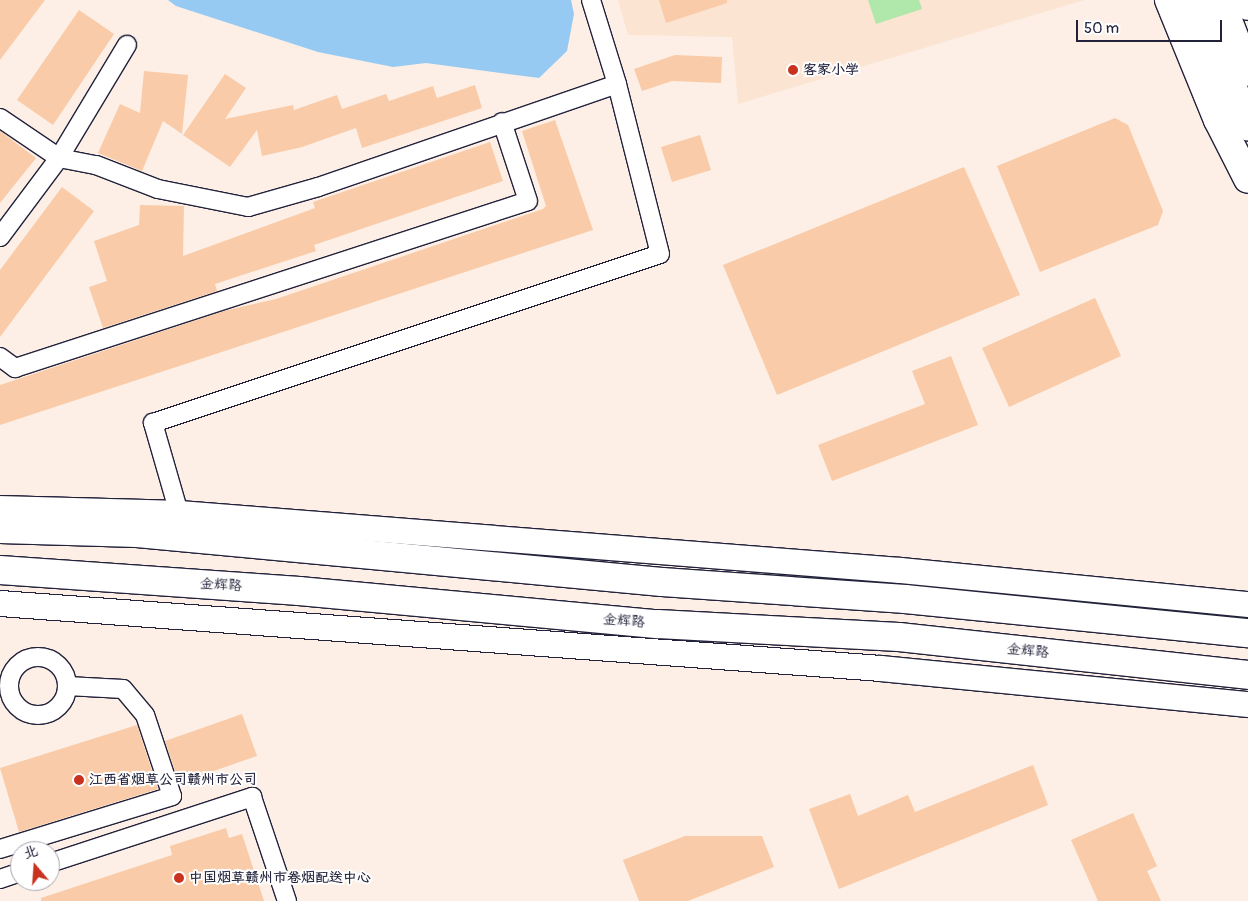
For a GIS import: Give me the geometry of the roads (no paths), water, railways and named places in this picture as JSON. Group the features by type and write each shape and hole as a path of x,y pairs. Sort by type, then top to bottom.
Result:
{"main road":[{"path":"1169,0 1218,120 1248,179"},
{"path":"1198,0 1248,126"},
{"path":"1220,0 1248,72"},
{"path":"1246,0 1248,6"},
{"path":"0,529 137,533 662,582 905,599 1248,633"},
{"name":"金辉路","path":"0,570 299,591 658,624 899,637 1248,675"}],"street":[{"path":"179,513 153,423 660,254 617,84 591,0"},
{"path":"0,237 59,158 127,45"},
{"path":"0,118 59,158 96,165 158,189 248,207 318,187 502,122 617,84"},
{"path":"0,357 16,368 528,201 502,122"},
{"path":"0,508 179,513 900,570 1248,604"},
{"path":"0,603 880,668 1248,704"},
{"path":"38,656 54,661 65,673 67,686 64,699 51,712 32,715 8,708 11,697 10,678 20,663 28,658 38,656"},
{"path":"0,849 172,796 145,715 123,689 67,686"},
{"path":"60,860 252,797 287,901"}],"water":[{"path":"168,0 571,0 574,14 567,51 539,78 426,63 393,67 318,52 176,6"}],"place":[{"name":"客家小学","path":"793,70"},
{"name":"江西省烟草公司赣州市公司","path":"79,780"},
{"name":"中国烟草赣州市卷烟配送中心","path":"179,878"}]}
